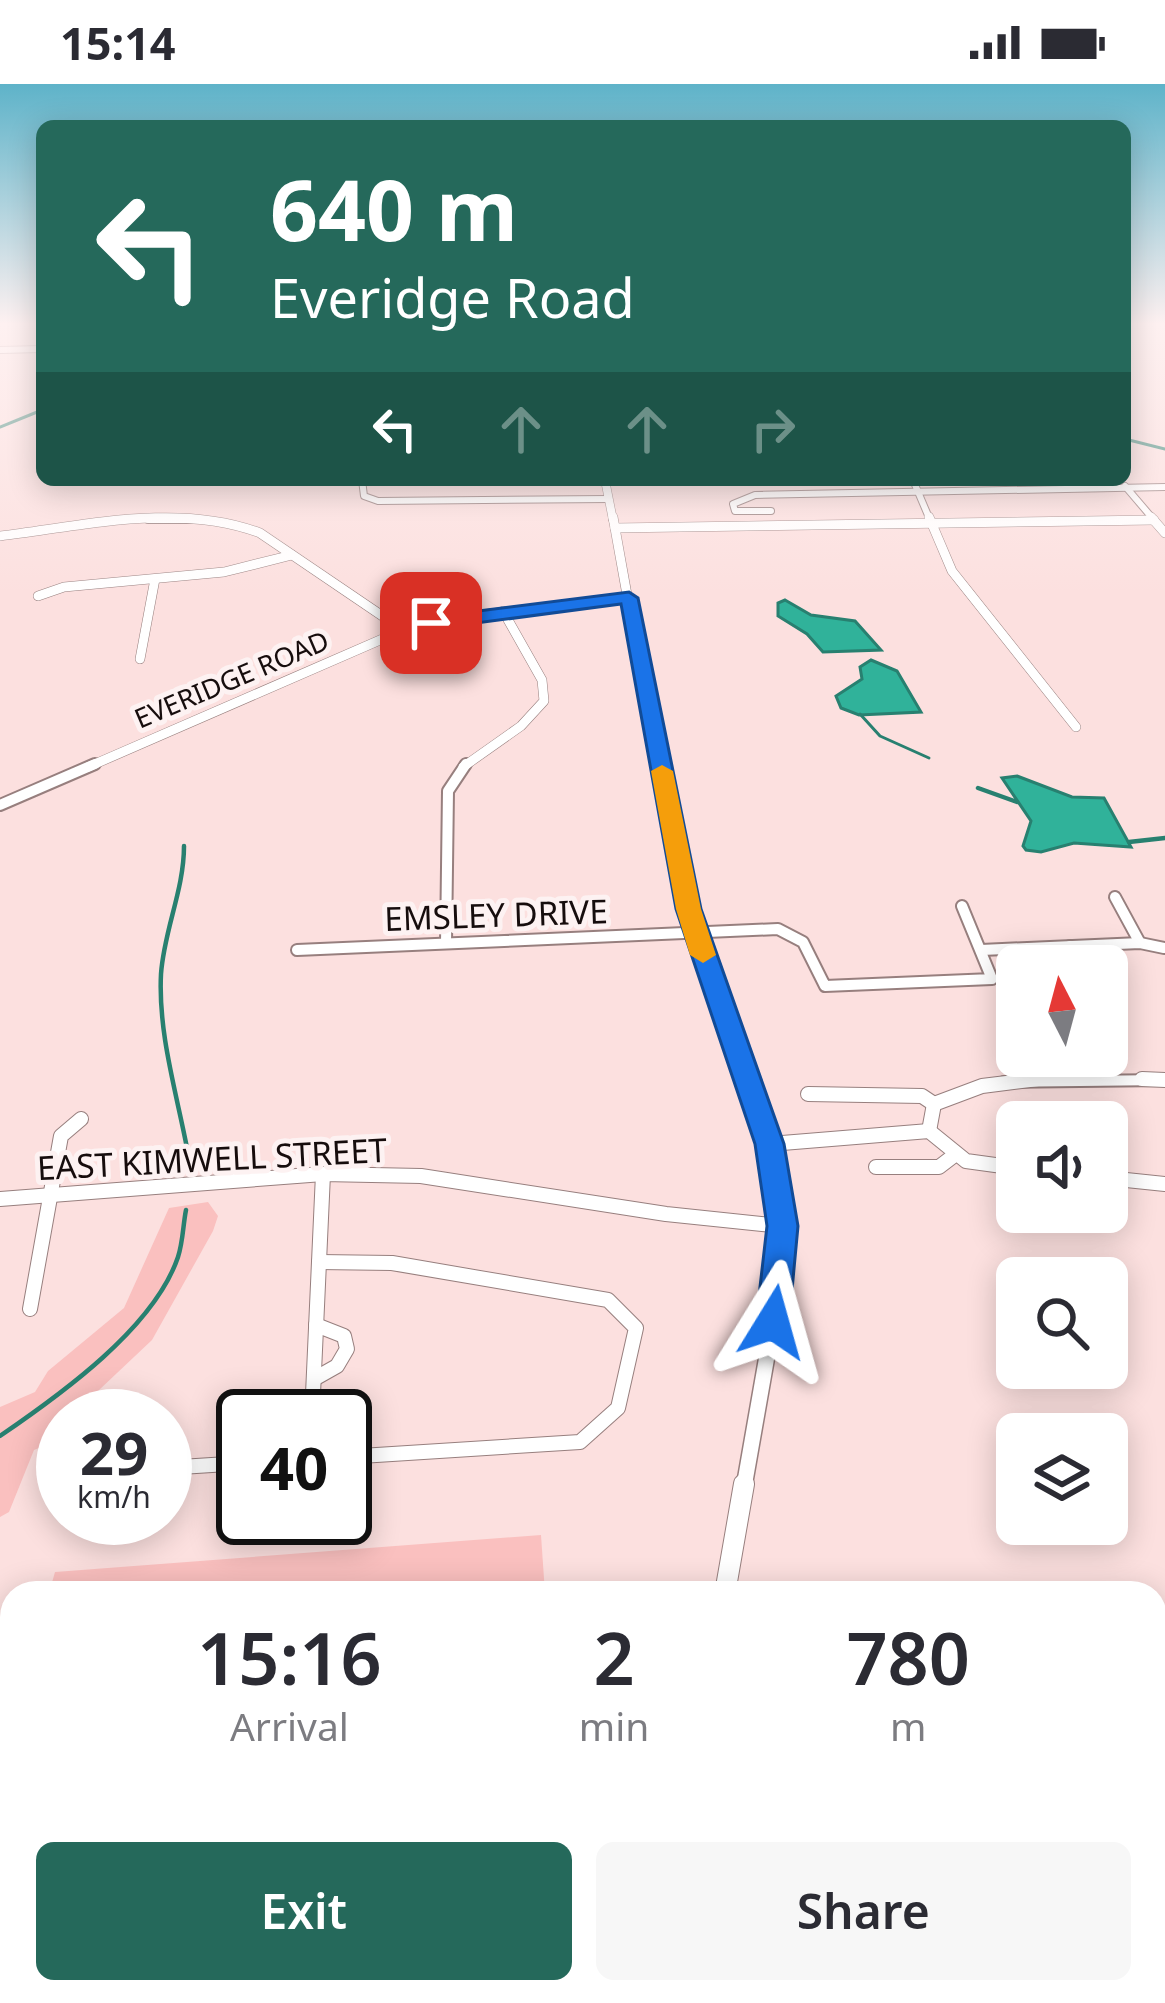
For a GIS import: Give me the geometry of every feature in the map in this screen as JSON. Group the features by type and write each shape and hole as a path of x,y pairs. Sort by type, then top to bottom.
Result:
{"street":[{"path":"1131,485 1165,487"},
{"path":"363,486 364,496 378,501 609,499"},
{"path":"511,486 512,500"},
{"path":"606,486 696,935 770,1144 783,1226 781,1276 727,1581"},
{"path":"763,486 776,525"},
{"path":"915,486 952,571 1076,727"},
{"path":"771,511 735,511 733,504 765,494 1039,486"},
{"path":"1125,486 1165,532"},
{"path":"0,536 202,518 247,526 403,630"},
{"path":"615,528 1154,520"},
{"path":"38,596 64,587 245,568 292,555"},
{"path":"140,659 155,578"},
{"name":"EVERIDGE ROAD","path":"0,805 403,630 503,611 629,598"},
{"path":"446,943 448,790 453,774 465,761 524,728 544,701 542,680 503,611"},
{"path":"1115,897 1140,943"},
{"path":"962,906 980,950 996,949"},
{"name":"EMSLEY DRIVE","path":"298,950 778,929 794,932 805,944 825,986 992,979 980,950"},
{"path":"1093,945 1140,943 1164,948"},
{"path":"929,1131 934,1104 948,1094 979,1087 1165,1080"},
{"path":"808,1094 922,1096 934,1104"},
{"path":"30,1309 61,1136 81,1119"},
{"path":"770,1144 929,1131 966,1161 996,1165"},
{"path":"876,1167 939,1167 956,1154"},
{"path":"313,1389 323,1174"},
{"name":"EAST KIMWELL STREET","path":"0,1199 323,1174 421,1176 666,1214 783,1226"},
{"path":"1128,1180 1165,1184"},
{"path":"319,1262 392,1264 608,1300 636,1328 624,1398 611,1426 580,1442 372,1455"},
{"path":"314,1379 337,1366 347,1348 344,1336 316,1325"}],"shaded area":[{"path":"785,600 811,615 855,621 881,650 823,652 807,634 778,616 778,603"},
{"path":"871,660 897,671 921,712 859,715 841,708 836,696 862,679 860,667"},
{"path":"1017,776 1072,797 1104,798 1131,847 1074,843 1041,852 1026,850 1023,846 1031,821 1002,778"},
{"path":"208,1202 218,1216 152,1340 100,1389 37,1389 48,1371 124,1308 169,1208"},
{"path":"35,1392 36,1449 9,1512 0,1517 0,1407"},
{"path":"541,1535 544,1581 52,1581 55,1572"}],"waterway":[{"path":"0,427 28,416"},
{"path":"1131,440 1165,449"},
{"path":"860,714 880,736 929,758"},
{"path":"978,788 1017,802"},
{"path":"1129,842 1165,838"},
{"path":"184,846 163,958 161,996 187,1148"},
{"path":"0,1436 102,1358 148,1309 178,1257 186,1210"}],"slow traffic":[{"path":"662,771 688,909 703,955"}],"route":[{"path":"431,623 629,598 688,909 770,1144 783,1226 773,1322"}]}
